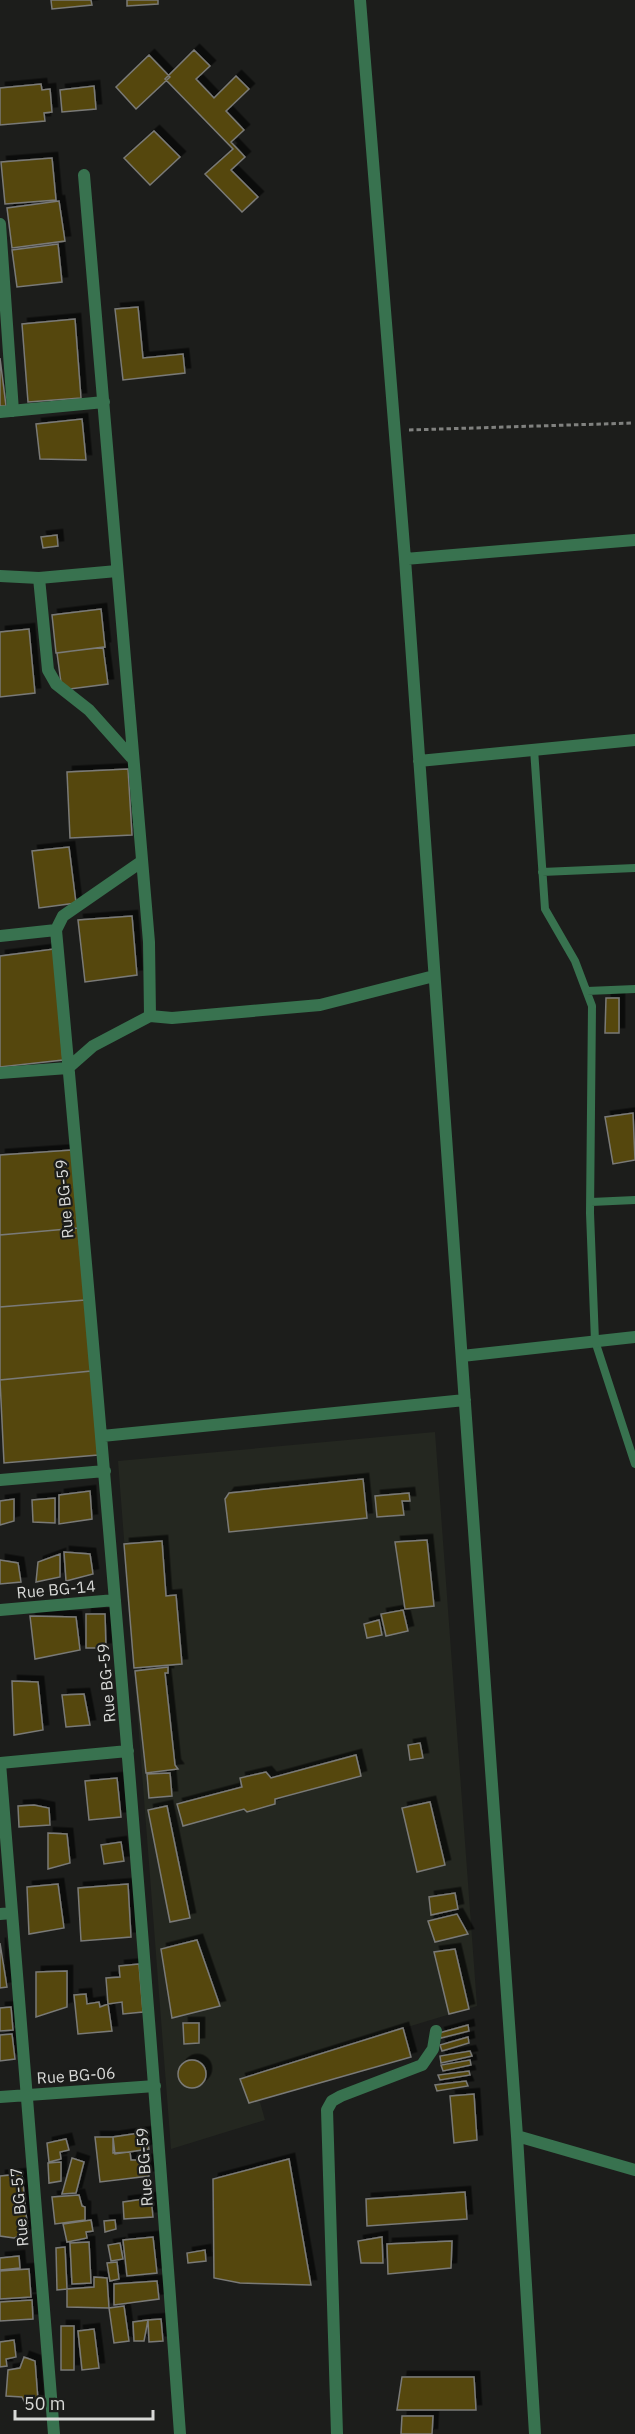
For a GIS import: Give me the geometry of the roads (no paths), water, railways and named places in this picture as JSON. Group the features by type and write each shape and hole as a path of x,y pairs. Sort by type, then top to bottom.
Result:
{"street":[{"path":"360,0 405,559 517,2136 535,2434"},
{"path":"84,175 131,757 149,942 150,1016"},
{"path":"0,224 13,411"},
{"path":"0,412 104,402"},
{"path":"405,559 635,540"},
{"path":"0,576 39,578 117,571"},
{"path":"39,578 48,670 56,684 89,710 131,757"},
{"path":"419,761 635,740"},
{"path":"0,936 56,930 63,916 141,862"},
{"name":"Rue BG-59","path":"56,930 116,1600 180,2434"},
{"path":"0,1073 68,1068 93,1046 150,1016 172,1018 320,1005 434,976"},
{"path":"462,1356 635,1337"},
{"path":"102,1436 465,1400"},
{"path":"0,1480 105,1471"},
{"name":"Rue BG-14","path":"0,1610 116,1600"},
{"path":"0,1763 128,1752"},
{"name":"Rue BG-57","path":"0,1763 6,1913 27,2096 54,2434"},
{"path":"337,2434 327,2110 332,2101 341,2096 422,2065 433,2049 435,2031"},
{"name":"Rue BG-06","path":"0,2097 155,2085"},
{"path":"517,2136 635,2170"}],"lane":[{"path":"534,749 545,909 575,961 592,1006 591,1202 595,1341 635,1464"},
{"path":"542,872 635,868"},
{"path":"587,991 635,989"},
{"path":"591,1202 635,1200"}]}
